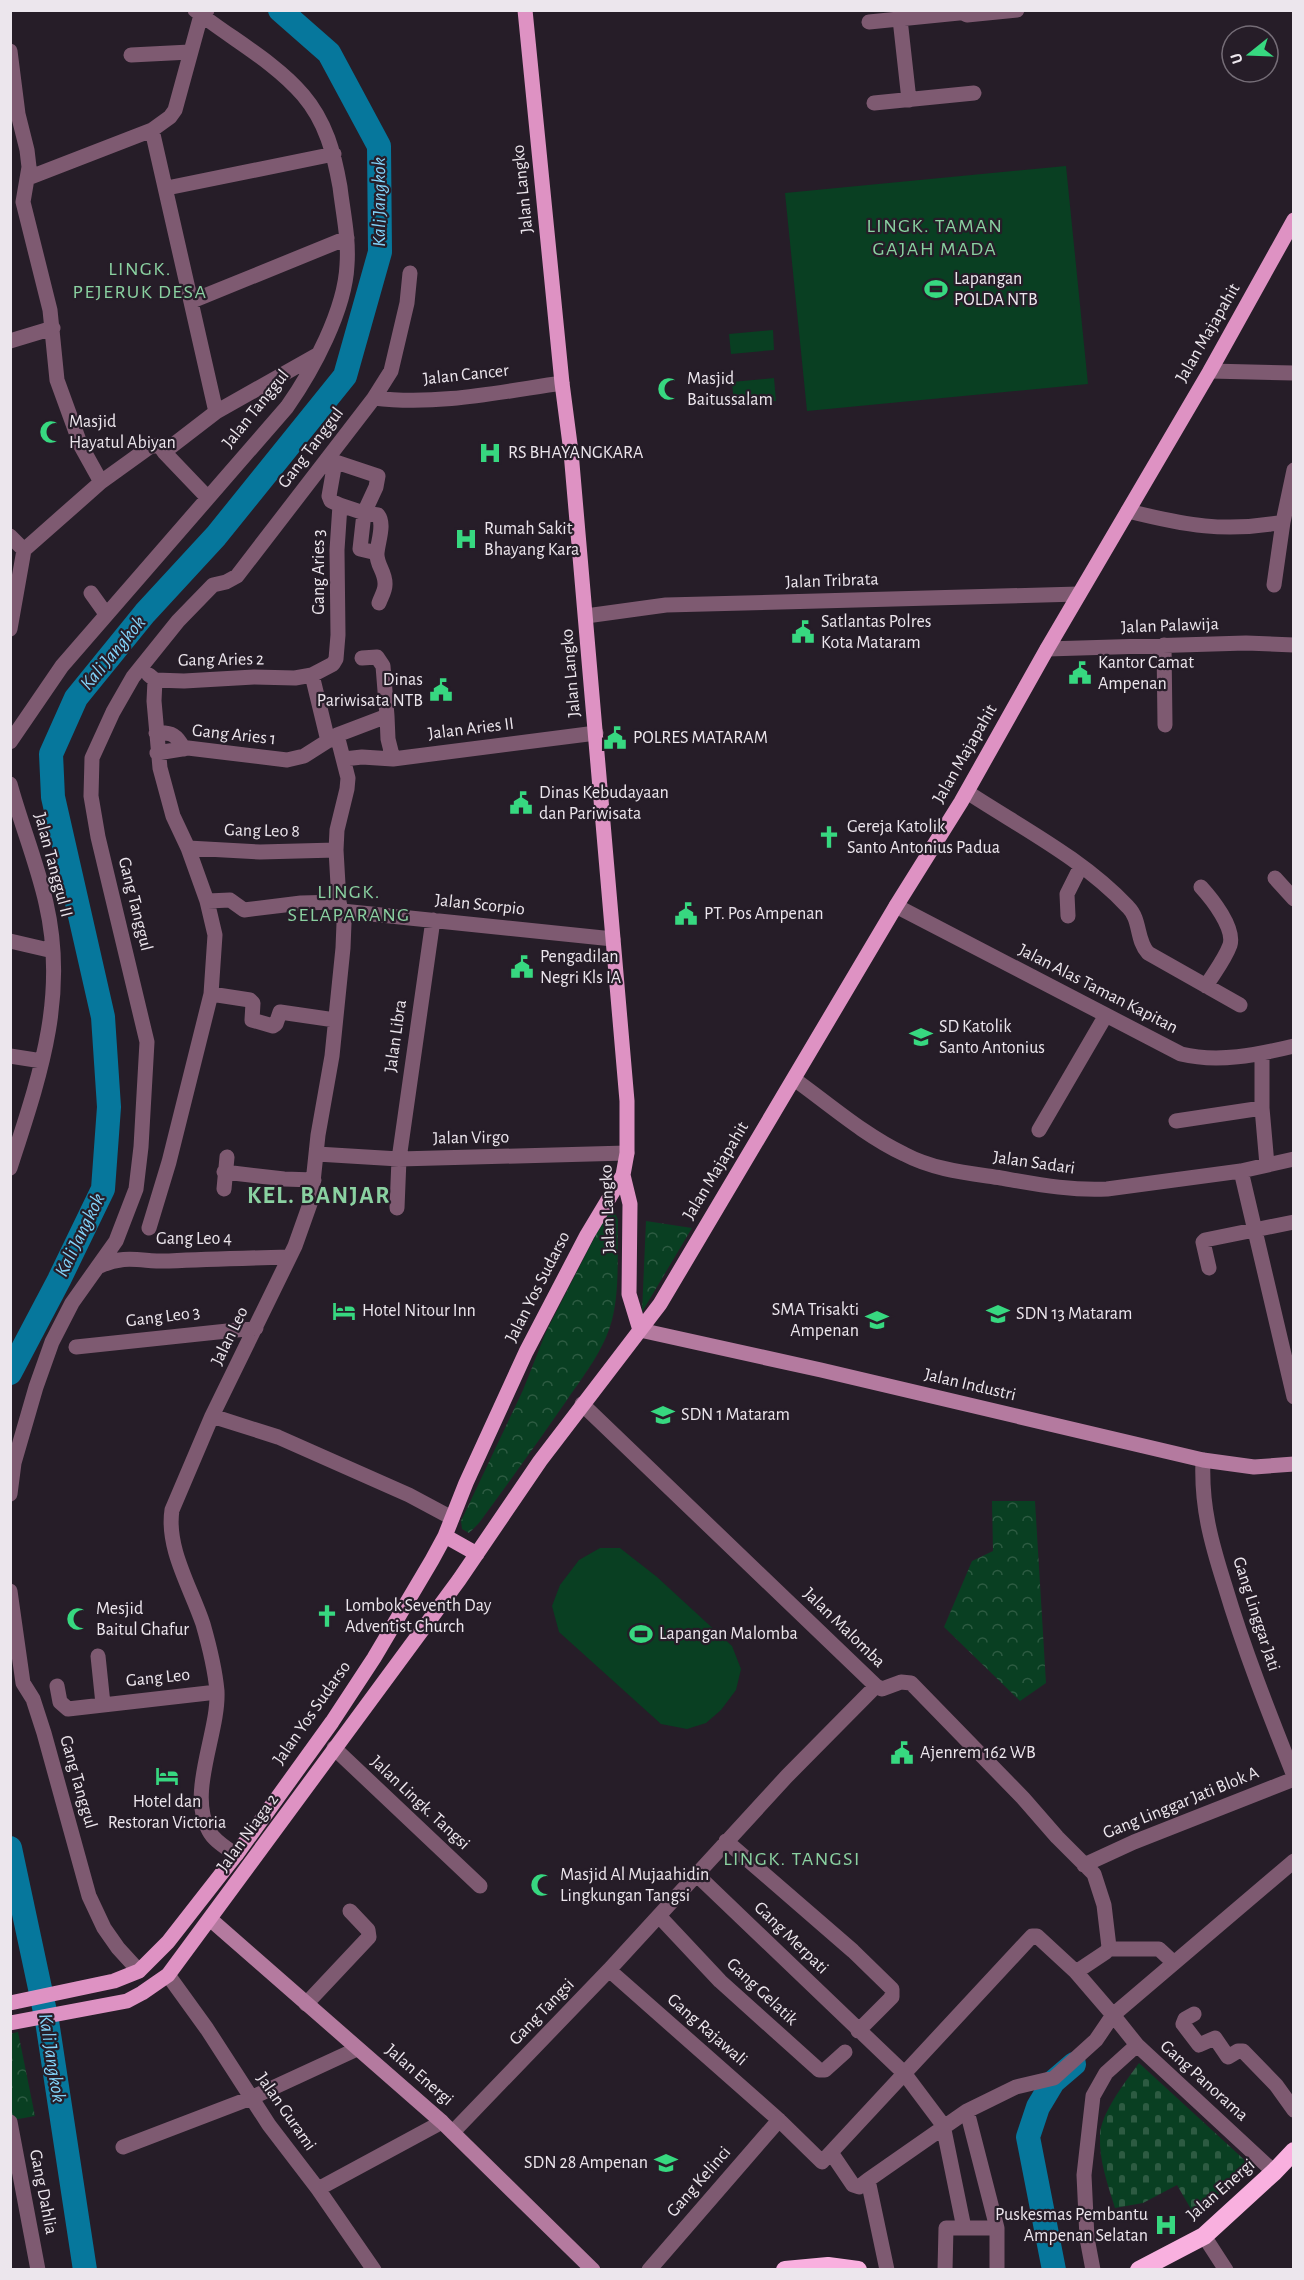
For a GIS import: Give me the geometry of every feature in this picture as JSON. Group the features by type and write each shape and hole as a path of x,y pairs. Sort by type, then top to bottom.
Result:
{"highway":[{"name":"Jalan Energi","path":"1139,2270 1204,2236 1292,2155"},
{"path":"785,2270 827,2268 858,2270"}],"main road":[{"name":"Jalan Langko","path":"525,10 562,382 572,452 627,1101 627,1153 623,1175 630,1204 629,1294 640,1330"},
{"name":"Jalan Majapahit","path":"640,1330 660,1304 896,906 967,792 1047,649 1210,371 1293,220"},
{"name":"Jalan Yos Sudarso","path":"10,2003 114,1981 139,1971 168,1942 236,1855 368,1667 446,1536 526,1352 587,1235 623,1175"},
{"path":"446,1536 477,1554 540,1461 640,1330"},
{"name":"Jalan Niaga 2","path":"10,2023 119,2002 142,1993 168,1975 477,1554"}],"street":[{"path":"869,22 958,12 967,15 1017,10"},
{"path":"21,185 152,130 170,117 175,110 201,12"},
{"name":"Jalan Tanggul","path":"10,742 62,666 287,407 304,382 333,323 344,289 347,238 334,154 322,122 298,89 286,77 201,12"},
{"path":"900,19 909,100"},
{"path":"10,51 18,114 27,150 21,185 23,201 50,310 57,380 81,446 101,482"},
{"path":"131,55 190,52"},
{"path":"874,103 974,93"},
{"path":"152,130 216,412"},
{"path":"167,188 334,154"},
{"path":"192,301 347,238"},
{"name":"Gang Tanggul","path":"10,1494 14,1463 52,1342 72,1303 116,1241 136,1189 141,1147 147,1042 91,796 92,758 113,712 145,677 178,621 211,586 237,576 331,460 374,398 391,371 397,351 407,303 410,273"},
{"path":"10,341 52,328"},
{"path":"164,452 216,412 317,355"},
{"path":"1210,371 1293,373"},
{"name":"Jalan Cancer","path":"374,398 393,400 482,396 562,382"},
{"path":"10,629 24,550 101,482 151,446 159,445 207,497"},
{"path":"331,460 375,473 378,477 364,513 359,545 363,550 377,553 377,560 385,575 385,588 379,603"},
{"name":"Gang Aries 3","path":"312,675 333,664 336,659 337,550 340,505 331,501 329,496 331,460"},
{"path":"1274,585 1293,470"},
{"path":"340,505 364,513"},
{"path":"1128,511 1179,524 1204,527 1256,527 1283,522"},
{"path":"10,536 24,550"},
{"path":"91,593 106,614"},
{"name":"Jalan Tribrata","path":"586,616 666,605 1080,594"},
{"name":"Jalan Palawija","path":"1047,649 1245,643 1293,645"},
{"path":"1164,645 1165,725"},
{"path":"362,658 377,657 383,666 388,739 393,759"},
{"name":"Gang Aries 2","path":"145,677 184,681 254,677 282,679 312,675"},
{"name":"Jalan Leo","path":"236,1855 209,1833 204,1820 201,1796 217,1692 204,1629 182,1569 170,1522 172,1510 212,1416 290,1257 307,1215 314,1180 316,1154 331,1065 343,948 336,850 348,778 344,759 332,738 312,675"},
{"path":"145,677 154,701 157,753 173,816 188,848 207,901 215,935 211,994 169,1161 149,1227"},
{"name":"Gang Aries 1","path":"157,753 184,749 287,760 304,756 332,738 387,716"},
{"path":"156,733 174,734 184,749"},
{"name":"Jalan Aries II","path":"344,759 362,757 393,759 596,733"},
{"name":"Jalan Tanggul II","path":"10,784 15,817 46,903 52,951 54,1003 42,1061 10,1167"},
{"path":"967,792 1101,881 1130,909 1135,918 1140,941 1148,953 1240,1005"},
{"name":"Gang Leo 8","path":"188,848 260,852 336,850"},
{"path":"1068,916 1067,894 1081,866"},
{"path":"1275,878 1293,898"},
{"path":"1201,887 1217,905 1231,938 1229,946 1206,986"},
{"name":"Jalan Scorpio","path":"208,901 230,900 244,910 301,903 613,939"},
{"name":"Jalan Alas Taman Kapitan","path":"896,906 1181,1054 1210,1059 1262,1054 1293,1046"},
{"name":"Jalan Libra","path":"397,1208 399,1159 433,920"},
{"path":"10,941 52,951"},
{"path":"211,994 250,1000 253,1003 252,1020 273,1026 280,1012 335,1020"},
{"path":"1039,1130 1106,1015"},
{"path":"1262,1054 1262,1108 1267,1165"},
{"path":"10,1056 42,1061"},
{"name":"Jalan Sadari","path":"794,1079 876,1138 904,1155 936,1168 1088,1190 1241,1171 1293,1159"},
{"path":"1176,1121 1262,1108"},
{"name":"Jalan Virgo","path":"316,1154 399,1159 627,1153"},
{"path":"224,1189 227,1157"},
{"path":"1241,1171 1293,1397"},
{"path":"224,1173 314,1180"},
{"path":"1209,1268 1204,1240 1293,1222"},
{"name":"Gang Leo 4","path":"100,1266 116,1260 131,1259 162,1261 290,1257"},
{"name":"Gang Leo 3","path":"76,1347 256,1328"},
{"name":"Jalan Industri","path":"640,1330 1203,1460 1254,1467 1293,1464"},
{"name":"Jalan Malomba","path":"582,1404 876,1686 726,1841 659,1916"},
{"path":"212,1416 278,1437 409,1495 452,1518"},
{"name":"Gang Linggar Jati","path":"1203,1460 1202,1488 1209,1532 1237,1629 1290,1755 1293,1778"},
{"name":"Gang Tanggul","path":"10,1591 23,1683 33,1699 45,1733 89,1896 104,1928 117,1948 139,1971"},
{"name":"Gang Leo","path":"98,1656 103,1704"},
{"path":"876,1686 882,1689 901,1682 911,1683 1094,1875 1104,1905 1108,1949"},
{"name":"Gang Leo","path":"57,1686 60,1702 65,1707 217,1692"},
{"name":"Jalan Lingk. Tangsi","path":"334,1748 480,1886"},
{"name":"Gang Linggar Jati Blok A","path":"1084,1865 1134,1842 1293,1778"},
{"path":"726,1841 853,1951 892,1989 892,1997 858,2031"},
{"path":"904,2073 832,2154 853,2185 859,2187 967,2111 1016,2087 1054,2078 1096,2040 1173,1962 1293,1862"},
{"name":"Gang Merpati","path":"696,1874 904,2073 944,2125"},
{"path":"306,2004 369,1937 368,1930 350,1911"},
{"name":"Gang Tangsi","path":"318,2189 447,2128 609,1970 659,1916"},
{"name":"Gang Gelatik","path":"659,1916 720,1981 819,2070 825,2070 844,2052"},
{"name":"Jalan Energi","path":"210,1919 447,2128 593,2270"},
{"name":"Gang Panorama","path":"904,2073 1032,1936 1037,1936 1076,1972 1137,2045 1274,2172"},
{"path":"1076,1972 1108,1949 1159,1949 1173,1962"},
{"name":"Gang Rajawali","path":"609,1970 779,2120 820,2162 825,2162 832,2154"},
{"name":"Jalan Gurami","path":"168,1975 207,2029 251,2098 374,2270"},
{"path":"1194,2014 1185,2019 1183,2024 1199,2046 1216,2038 1228,2057 1243,2051 1276,2085 1293,2110"},
{"path":"1092,2270 1087,2238 1084,2175 1093,2096 1106,2073 1137,2045"},
{"path":"123,2147 251,2098 357,2049"},
{"path":"967,2111 997,2228 997,2270"},
{"name":"Gang Kelinci","path":"649,2270 779,2120"},
{"name":"Gang Dahlia","path":"10,2122 38,2270"},
{"path":"944,2125 964,2228"},
{"path":"867,2180 887,2270"},
{"path":"945,2270 945,2230 997,2228"},
{"path":"1204,2236 1226,2270"}],"green space":[{"name":"Lapangan POLDA NTB","path":"1066,166 1088,384 807,411 785,193"},
{"path":"773,330 774,350 731,354 729,334"},
{"path":"774,378 776,401 734,404 732,382"},
{"path":"610,1210 614,1211 618,1220 617,1283 615,1308 604,1342 587,1372 479,1523 469,1533 462,1529 461,1521 523,1390 546,1332"},
{"path":"646,1221 692,1228 642,1312"},
{"path":"992,1501 1035,1501 1046,1683 1020,1701 944,1627 972,1561 993,1551"},
{"path":"600,1548 620,1548 657,1577 732,1646 741,1669 736,1690 721,1710 706,1723 687,1729 661,1724 559,1632 552,1606 560,1585 579,1560"},
{"path":"18,2032 35,2116 13,2120 10,2107 10,2034"},
{"path":"1139,2063 1250,2165 1195,2216 1177,2185 1143,2203 1115,2208 1102,2164 1101,2127 1115,2098"}],"waterway":[{"name":"Kali Jangkok","path":"10,1373 103,1189 109,1107 103,1017 53,797 51,754 76,698 145,613 216,536 345,376 380,252 379,146 329,53 280,10"},
{"name":"Kali Jangkok","path":"10,1848 47,2021 85,2270"},
{"path":"1054,2270 1028,2137 1038,2107 1053,2082 1074,2064"}],"place":[{"name":"Lapangan POLDA NTB","path":"936,289"},
{"name":"Masjid Baitussalam","path":"669,389"},
{"name":"Masjid Hayatul Abiyan","path":"51,432"},
{"name":"RS BHAYANGKARA","path":"490,453"},
{"name":"Rumah Sakit Bhayang Kara","path":"466,539"},
{"name":"Satlantas Polres Kota Mataram","path":"803,632"},
{"name":"Kantor Camat Ampenan","path":"1080,673"},
{"name":"Dinas Pariwisata NTB","path":"441,690"},
{"name":"POLRES MATARAM","path":"615,738"},
{"name":"Dinas Kebudayaan dan Pariwisata","path":"521,803"},
{"name":"Gereja Katolik Santo Antonius Padua","path":"829,837"},
{"name":"PT. Pos Ampenan","path":"686,914"},
{"name":"Pengadilan Negri Kls IA","path":"522,967"},
{"name":"SD Katolik Santo Antonius","path":"921,1037"},
{"name":"Hotel Nitour Inn","path":"344,1311"},
{"name":"SDN 13 Mataram","path":"998,1314"},
{"name":"SMA Trisakti Ampenan","path":"877,1320"},
{"name":"SDN 1 Mataram","path":"663,1415"},
{"name":"Lombok Seventh Day Adventist Church","path":"327,1616"},
{"name":"Mesjid Baitul Ghafur","path":"78,1619"},
{"name":"Lapangan Malomba","path":"641,1634"},
{"name":"Ajenrem 162 WB","path":"902,1753"},
{"name":"Hotel dan Restoran Victoria","path":"167,1776"},
{"name":"Masjid Al Mujaahidin Lingkungan Tangsi","path":"542,1885"},
{"name":"SDN 28 Ampenan","path":"666,2163"},
{"name":"Puskesmas Pembantu Ampenan Selatan","path":"1166,2225"}],"district":[{"name":"LINGK. TAMAN GAJAH MADA","path":"935,238"},
{"name":"LINGK. PEJERUK DESA","path":"140,280"},
{"name":"LINGK. SELAPARANG","path":"349,904"},
{"name":"KEL. BANJAR","path":"319,1196"},
{"name":"LINGK. TANGSI","path":"792,1859"}]}
